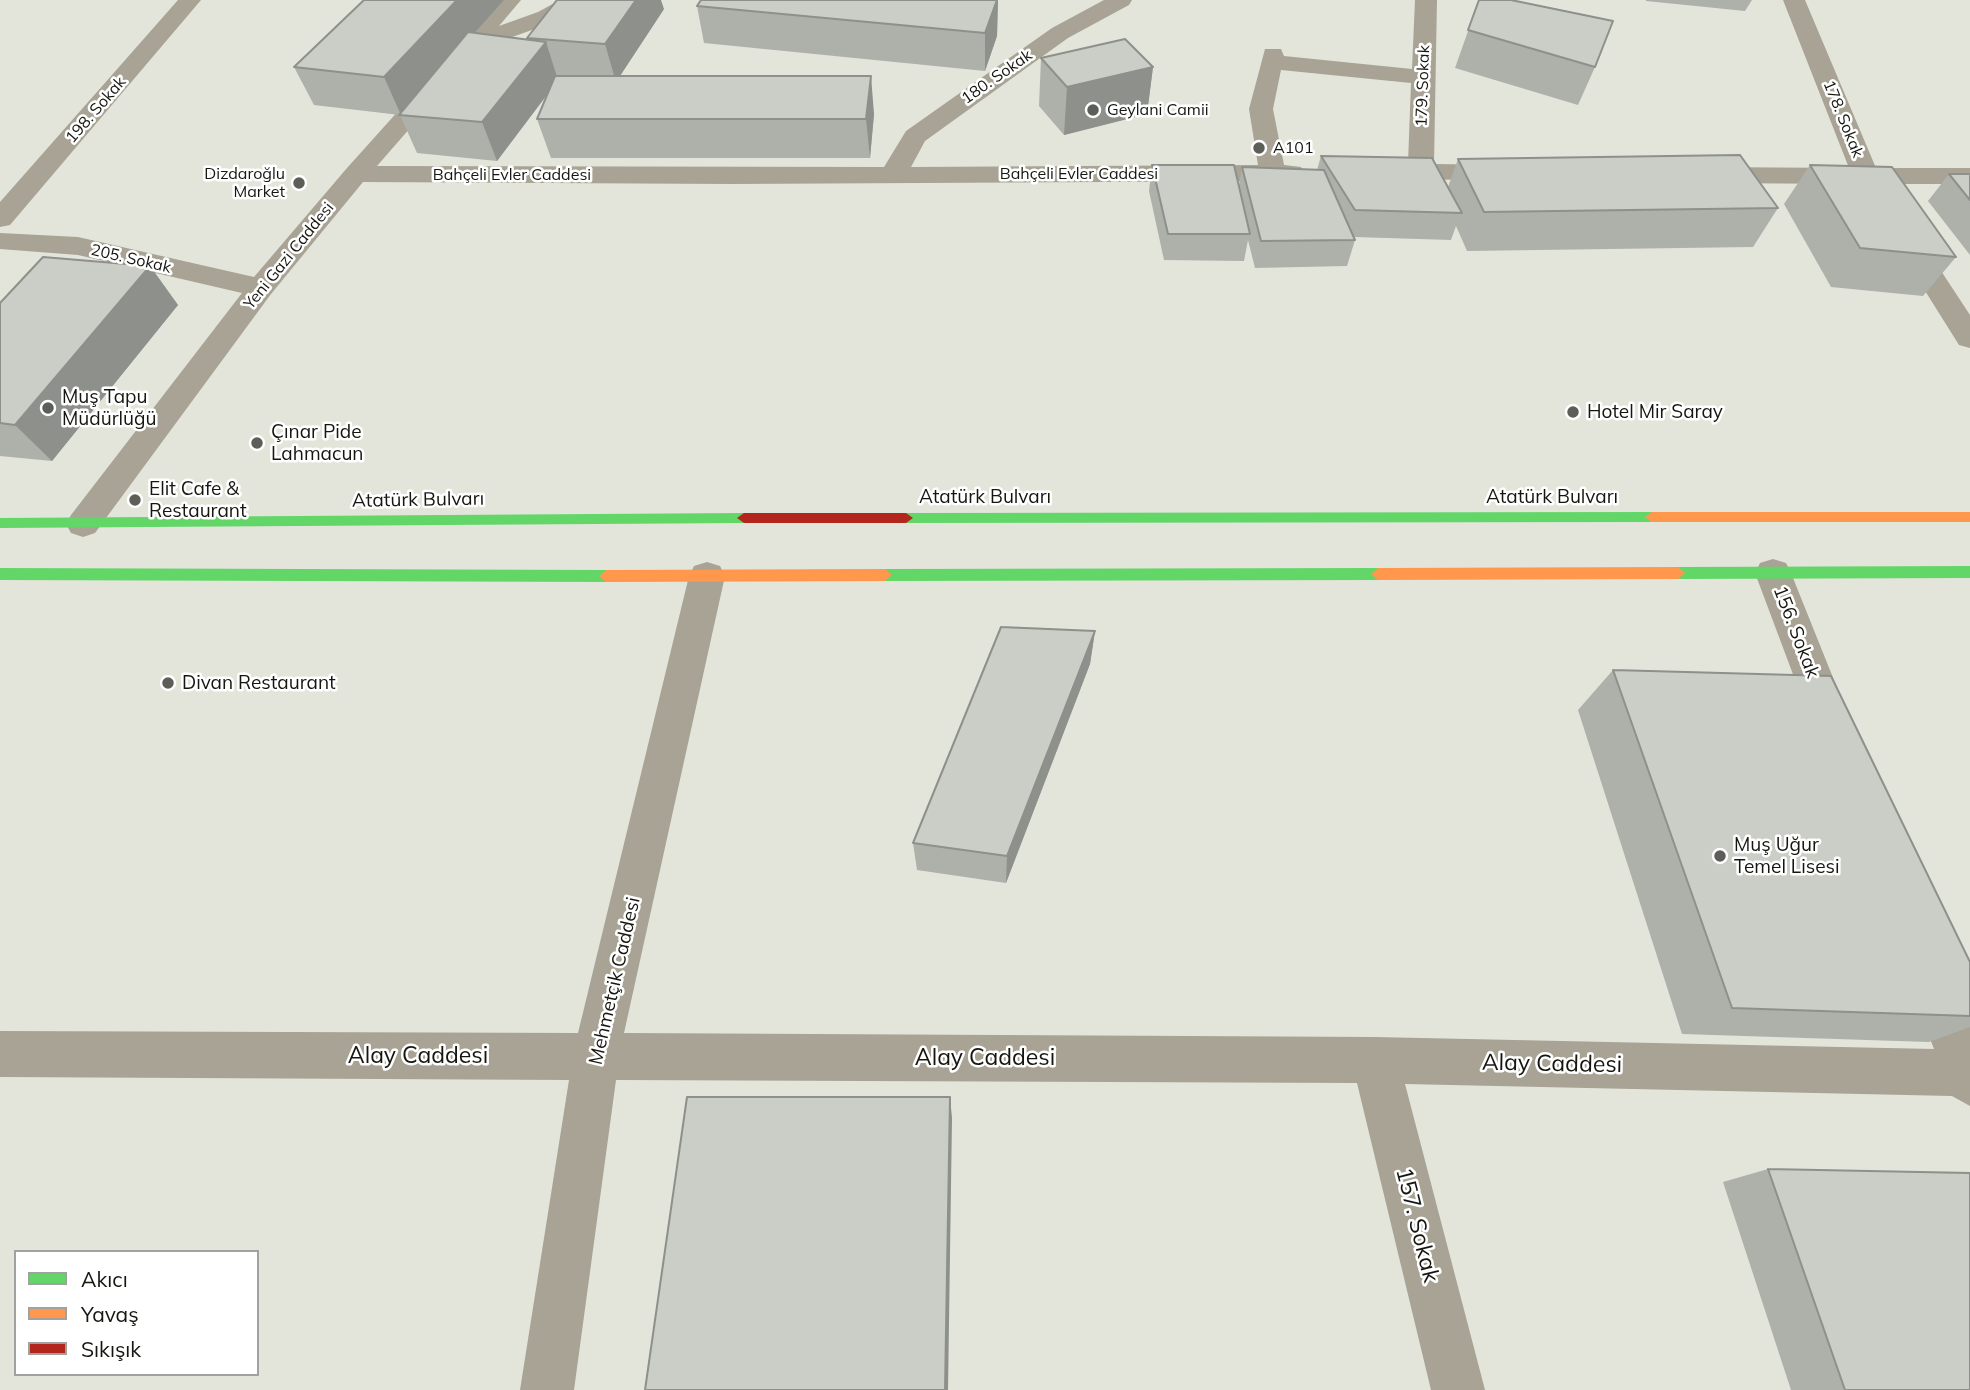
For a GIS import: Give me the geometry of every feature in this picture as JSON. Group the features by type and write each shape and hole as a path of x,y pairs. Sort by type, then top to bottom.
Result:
{"main road":[{"name":"Atatürk Bulvarı","path":"0,523 712,518 1970,517"},
{"path":"0,573 707,576 1970,572"}],"street":[{"name":"198. Sokak","path":"0,219 190,0"},
{"name":"Yeni Gazi Caddesi","path":"83,524 261,288 356,174 510,0"},
{"path":"473,44 546,17 576,0"},
{"name":"180. Sokak","path":"893,175 915,136 1060,33 1121,0"},
{"name":"179. Sokak","path":"1421,171 1426,0"},
{"name":"178. Sokak","path":"1794,0 1866,176 1970,338"},
{"path":"1272,173 1261,108 1272,58 1422,77"},
{"name":"Bahçeli Evler Caddesi","path":"356,174 893,175 1313,172"},
{"path":"1367,172 1537,174"},
{"path":"1673,175 1970,176"},
{"name":"205. Sokak","path":"0,241 78,246 261,288"},
{"name":"156. Sokak","path":"1773,573 1847,765"},
{"name":"Mehmetçik Caddesi","path":"547,1390 596,1056 707,576"},
{"path":"1922,957 1969,1076"},
{"name":"Alay Caddesi","path":"0,1054 1375,1060 1969,1076"},
{"name":"157. Sokak","path":"1375,1060 1458,1390"}],"building":[{"path":"364,0 457,0 384,77 294,67"},
{"path":"557,0 636,0 605,44 527,38"},
{"path":"701,0 997,0 985,33 697,6"},
{"path":"1479,0 1511,0 1613,21 1595,67 1468,30"},
{"path":"468,32 546,42 482,122 399,115"},
{"path":"1125,39 1153,67 1067,87 1041,58"},
{"path":"555,76 871,76 866,119 537,119"},
{"path":"1740,155 1778,208 1484,212 1458,159"},
{"path":"1321,156 1432,158 1462,213 1355,210"},
{"path":"1152,165 1234,165 1250,234 1168,234"},
{"path":"1810,165 1892,167 1956,257 1860,248"},
{"path":"1242,167 1324,170 1355,240 1261,241"},
{"path":"1949,174 1970,174 1970,200"},
{"path":"43,257 150,266 15,425 0,423 0,303"},
{"path":"1001,627 1095,631 1007,856 913,843"},
{"path":"1613,670 1831,676 1970,962 1970,1016 1732,1008"},
{"path":"687,1097 950,1097 945,1390 645,1390"},
{"path":"1768,1169 1970,1173 1970,1390 1845,1390"}],"traffic: fast":[{"path":"906,518 1652,517"},
{"path":"0,523 744,518"},
{"path":"1678,573 1970,572"},
{"path":"0,574 606,576"},
{"path":"885,575 1378,574"}],"traffic: slow":[{"path":"1652,517 1970,517"},
{"path":"1378,574 1678,573"},
{"path":"606,576 885,575"}],"traffic: jam":[{"path":"744,518 906,518"}],"place":[{"name":"Geylani Camii","path":"1093,110"},
{"name":"A101","path":"1259,148"},
{"name":"Dizdaroğlu Market","path":"299,183"},
{"name":"Muş Tapu Müdürlüğü","path":"48,408"},
{"name":"Hotel Mir Saray","path":"1573,412"},
{"name":"Çınar Pide Lahmacun","path":"257,443"},
{"name":"Elit Cafe & Restaurant","path":"135,500"},
{"name":"Divan Restaurant","path":"168,683"},
{"name":"Muş Uğur Temel Lisesi","path":"1720,856"}]}
